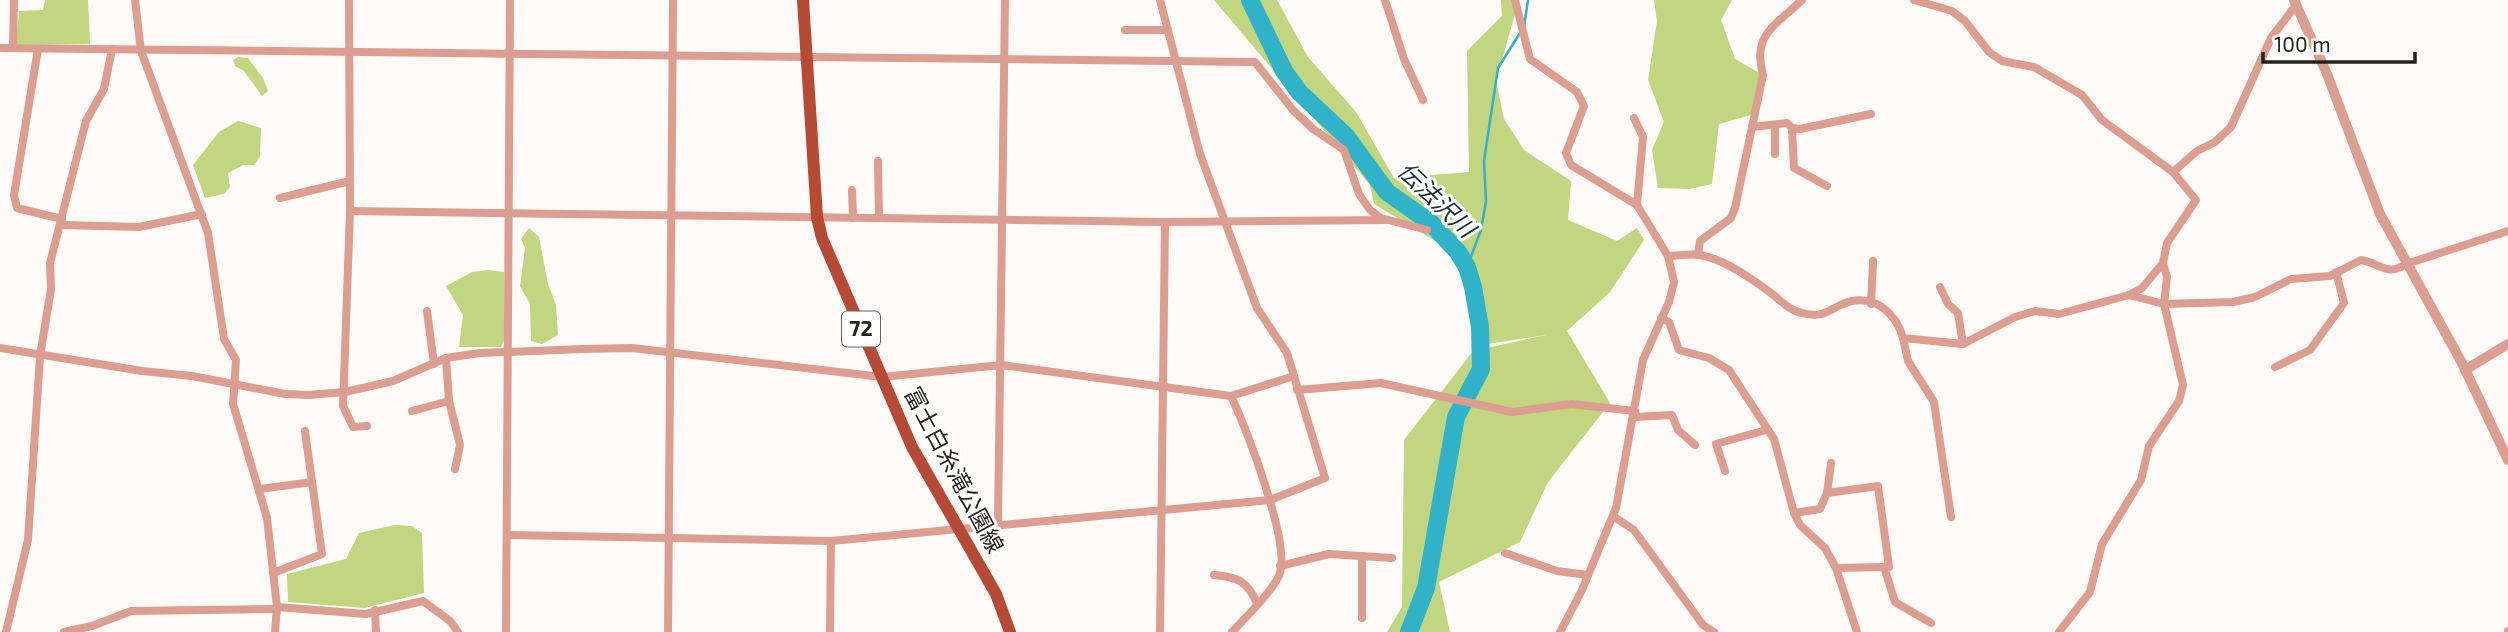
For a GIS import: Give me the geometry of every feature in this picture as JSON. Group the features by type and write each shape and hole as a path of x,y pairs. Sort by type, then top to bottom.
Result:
{"main road":[{"name":"富士白糸滝公園線","path":"803,0 817,217 834,270 912,447 996,594 1010,632"}],"street":[{"path":"13,48 14,0"},
{"path":"135,0 141,51 202,214 213,256 224,339 236,360 233,404 260,489 277,608 275,632"},
{"path":"349,0 350,211 343,406 353,427 367,426"},
{"path":"506,632 512,53 510,0"},
{"path":"668,632 673,0"},
{"path":"998,525 1005,0"},
{"path":"508,535 831,541 1270,500 1325,478 1287,353 1257,308 1200,154 1160,0"},
{"path":"1385,0 1404,59 1423,100"},
{"path":"1698,254 1700,241 1731,218 1763,75 1758,56 1760,41 1802,0"},
{"path":"1914,0 1952,11 1965,21 1989,52 2002,61 2034,67 2082,95 2102,120 2173,172 2196,200 2167,243 2163,263 2167,277 2164,304 2183,385 2179,401 2149,446 2141,480 2102,544 2090,592 2059,632"},
{"path":"1516,2 1524,44 1530,59 1577,92 1584,106 1566,153 1571,165 1637,205 1668,257 1674,282 1643,360 1635,414 1613,516 1560,632"},
{"path":"2173,172 2197,150 2215,142 2231,127 2271,38 2295,3"},
{"path":"2295,3 2327,74 2380,214 2465,370 2508,460"},
{"path":"1125,30 1168,30"},
{"path":"0,48 1255,62 1293,110 1313,129 1344,150 1359,194 1370,210 1391,220 1427,230"},
{"path":"38,49 14,195 18,208 61,222 139,227 202,214"},
{"path":"6,632 27,540 40,356 51,289 50,263 86,121 104,89 112,49"},
{"path":"1792,128 1871,114"},
{"path":"1634,118 1643,137 1637,205"},
{"path":"1752,127 1787,122 1792,128 1794,168 1827,186"},
{"path":"1775,125 1775,154"},
{"path":"878,160 879,218"},
{"path":"281,198 350,181"},
{"path":"852,190 853,218"},
{"path":"350,211 1164,222 1391,220"},
{"path":"1160,632 1164,222"},
{"path":"2129,295 2164,304 2233,302 2255,297 2291,279 2330,276 2361,260 2372,262 2389,272 2508,231"},
{"path":"1668,257 1698,254 1717,260 1796,312 1811,316 1826,314 1849,301 1859,300 1889,311 1898,320 1908,361 1934,402 1951,517"},
{"path":"1871,304 1873,261"},
{"path":"1903,338 1963,344 2015,317 2035,311 2059,314 2129,295 2142,288 2163,263"},
{"path":"2275,367 2310,351 2344,303 2336,272"},
{"path":"1940,287 1948,304 1958,313 1963,344"},
{"path":"427,311 434,364"},
{"path":"1661,318 1669,322 1679,350 1709,358 1729,370 1774,439 1794,513 1800,525 1825,548 1836,568 1857,632"},
{"path":"2465,370 2508,344"},
{"path":"0,348 40,356 192,376 285,394 345,392 393,381 446,358 510,352 632,348 882,377 1001,365 1231,396 1294,376"},
{"path":"446,358 449,401 460,445 455,469"},
{"path":"1297,390 1381,383 1501,410 1532,411 1571,404 1635,414 1672,415 1678,430 1695,446"},
{"path":"1231,396 1270,500 1280,566 1274,582 1232,632"},
{"path":"412,411 449,401"},
{"path":"1725,471 1716,444 1766,430"},
{"path":"273,573 322,554 305,431"},
{"path":"1794,513 1820,509 1827,493 1831,463"},
{"path":"260,489 313,482"},
{"path":"1827,493 1878,486 1889,567 1836,568"},
{"path":"1613,516 1634,530 1703,625 1714,632"},
{"path":"830,632 831,541"},
{"path":"1505,553 1558,571 1588,575"},
{"path":"1280,566 1329,554 1392,558"},
{"path":"1362,556 1362,618"},
{"path":"1884,567 1895,602 1931,623"},
{"path":"1214,575 1235,577 1245,582 1258,603"},
{"path":"64,632 92,626 131,611 277,608 366,614 424,601 450,621 458,632"},
{"path":"375,610 376,632"}],"green space":[{"path":"45,0 88,0 90,44 16,45 19,11 43,10"},
{"path":"1214,0 1277,0 1308,57 1356,112 1394,178 1469,172 1467,51 1502,16 1501,0 1519,0 1496,81 1504,119 1524,150 1571,181 1568,220 1617,241 1637,228 1644,240 1610,292 1567,331 1610,403 1548,482 1520,542 1439,582 1450,632 1387,632 1402,607 1404,440 1473,351 1546,335 1481,345 1470,262 1374,204 1370,185"},
{"path":"1654,0 1732,0 1721,20 1735,59 1763,75 1754,114 1719,124 1712,184 1689,189 1658,188 1652,150 1664,122 1648,80 1657,21"},
{"path":"238,57 248,58 263,78 268,91 262,96 244,71 235,66 233,60"},
{"path":"238,121 261,128 260,156 255,165 243,165 228,173 230,187 224,194 205,198 193,165 219,132"},
{"path":"529,228 539,237 548,284 556,305 558,335 542,344 531,341 530,304 520,286 525,248 521,239"},
{"path":"472,272 504,272 504,340 501,347 459,347 463,315 446,286"},
{"path":"395,525 412,526 422,533 424,593 365,608 288,602 287,574 346,559 359,533"}],"waterway":[{"name":"伝法沢川","path":"1250,0 1284,71 1299,92 1346,136 1387,192 1431,223 1458,252 1467,267 1473,287 1480,327 1481,369 1456,417 1426,588 1409,632"},
{"path":"1524,27 1528,0"},
{"path":"1467,267 1481,230 1486,201 1484,161 1498,68 1520,33"}]}
